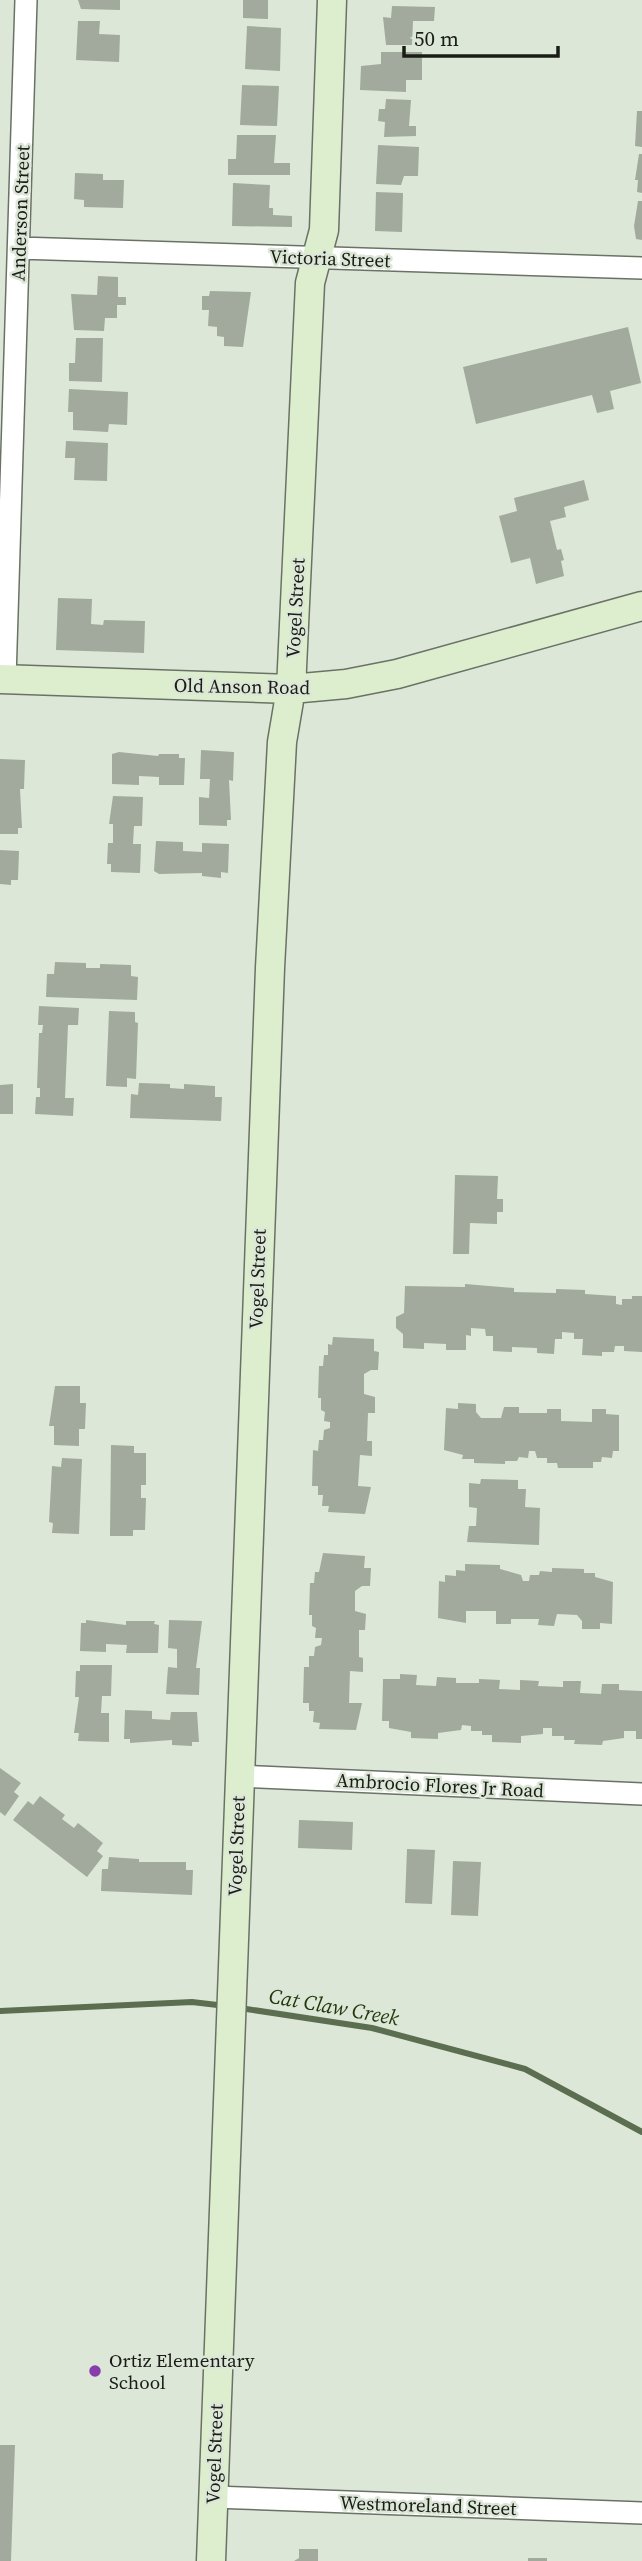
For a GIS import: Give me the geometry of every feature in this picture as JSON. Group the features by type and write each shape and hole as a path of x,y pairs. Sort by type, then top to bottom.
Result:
{"street":[{"name":"Anderson Street","path":"3,679 26,0"},
{"name":"Vogel Street","path":"211,2561 270,968 282,742 291,689 310,283 324,230 332,0"},
{"name":"Victoria Street","path":"19,248 642,268"},
{"name":"Old Anson Road","path":"3,679 291,689 346,684 397,674 642,606"},
{"name":"Ambrocio Flores Jr Road","path":"239,1776 642,1794"},
{"name":"Westmoreland Street","path":"213,2497 642,2513"}],"building":[{"path":"78,0 120,0 120,10 81,9"},
{"path":"243,0 268,0 268,19 243,18"},
{"path":"392,6 435,7 434,21 413,21 412,45 386,45 383,17 391,18"},
{"path":"78,21 100,21 99,34 120,35 119,62 76,60"},
{"path":"247,26 281,28 280,71 245,69"},
{"path":"381,52 422,52 422,80 406,80 406,92 360,90 361,66 381,64"},
{"path":"242,85 279,86 277,126 240,125"},
{"path":"386,99 411,100 409,126 416,126 416,136 384,137 385,122 378,121 379,109 385,109"},
{"path":"637,111 642,111 642,147 635,146"},
{"path":"237,135 276,135 274,163 290,163 290,175 228,175 228,159 236,159"},
{"path":"378,145 419,147 418,176 404,176 401,185 376,184"},
{"path":"639,154 642,154 642,193 637,192 638,180 635,180"},
{"path":"75,173 103,174 103,180 124,180 123,208 84,207 84,200 74,199"},
{"path":"233,183 270,185 269,208 273,208 273,215 292,216 292,227 232,226"},
{"path":"376,192 403,193 402,232 375,231"},
{"path":"638,201 642,201 642,240 636,239 634,226"},
{"path":"98,276 118,277 118,297 126,297 126,305 117,305 117,318 105,318 104,331 74,330 71,294 97,295"},
{"path":"210,291 251,292 243,347 224,346 224,337 217,336 217,327 208,326 209,310 202,310 202,296 209,296"},
{"path":"628,327 641,383 610,391 614,409 597,413 592,395 476,424 463,367"},
{"path":"76,338 103,338 102,382 69,381 69,363 75,363"},
{"path":"69,389 128,392 127,425 109,424 108,432 73,430 73,412 68,412"},
{"path":"66,441 108,443 107,481 74,480 75,458 65,458"},
{"path":"584,480 589,500 564,507 566,517 550,521 557,550 561,549 564,560 561,561 564,576 536,584 530,558 511,563 499,516 517,511 514,498"},
{"path":"58,598 92,599 91,624 103,625 104,620 145,621 144,653 56,650"},
{"path":"201,750 234,752 233,781 229,780 231,820 227,820 227,826 199,825 199,797 209,798 210,779 200,779"},
{"path":"119,752 158,756 179,754 179,758 185,758 184,785 159,785 159,777 139,776 139,785 112,784 112,754"},
{"path":"0,759 25,760 24,789 20,789 22,828 18,828 18,834 0,834"},
{"path":"113,796 143,797 142,826 134,826 133,844 141,844 140,873 111,872 111,864 107,864 108,843 113,843 113,824 109,824"},
{"path":"156,841 183,842 183,851 202,852 202,843 229,844 228,873 221,872 221,878 202,876 202,873 159,874 154,871"},
{"path":"0,850 19,851 18,880 11,880 11,885 0,884"},
{"path":"55,962 86,963 86,968 100,968 100,964 131,965 131,976 138,977 137,1000 46,997 47,974 54,974"},
{"path":"39,1006 79,1008 78,1025 68,1025 65,1098 74,1098 73,1116 35,1114 36,1097 40,1097 40,1088 37,1088 39,1033 42,1033 43,1025 38,1025"},
{"path":"109,1011 135,1012 135,1022 138,1023 136,1079 127,1078 127,1087 106,1086"},
{"path":"139,1083 170,1084 170,1088 184,1089 184,1084 215,1086 215,1097 222,1097 221,1121 130,1118 131,1094 138,1095"},
{"path":"13,1084 13,1114 0,1114 0,1085"},
{"path":"455,1175 498,1176 497,1199 503,1199 503,1212 497,1212 497,1224 470,1223 469,1254 453,1254"},
{"path":"465,1284 514,1288 514,1292 556,1293 556,1289 585,1290 585,1294 616,1296 616,1304 622,1305 622,1299 642,1296 642,1352 624,1351 624,1346 615,1346 614,1352 602,1352 602,1356 582,1355 583,1339 574,1339 574,1333 562,1332 562,1339 555,1339 554,1354 537,1353 537,1348 512,1347 512,1352 493,1351 493,1336 486,1336 485,1329 471,1328 471,1336 466,1335 466,1350 446,1350 446,1344 424,1343 424,1349 403,1348 403,1334 396,1328 396,1317 404,1313 405,1286 465,1287"},
{"path":"333,1337 374,1339 374,1351 379,1352 378,1370 364,1374 364,1394 375,1397 375,1413 368,1413 367,1441 372,1441 372,1456 360,1455 358,1486 371,1487 365,1514 328,1512 329,1506 322,1506 323,1495 318,1495 318,1486 312,1486 313,1450 318,1451 324,1430 330,1428 330,1422 324,1421 325,1412 321,1410 321,1398 318,1398 319,1366 323,1366 324,1355 328,1355 328,1344 332,1345"},
{"path":"55,1386 80,1386 80,1403 86,1403 85,1429 79,1429 79,1446 54,1445 54,1426 49,1426"},
{"path":"458,1403 476,1404 476,1412 481,1418 501,1418 504,1407 519,1407 519,1413 547,1413 547,1409 561,1409 561,1421 592,1422 592,1409 606,1409 606,1414 619,1415 619,1451 613,1451 612,1458 602,1457 601,1462 593,1462 593,1468 558,1468 557,1463 547,1463 547,1458 537,1458 535,1451 529,1451 528,1458 519,1457 517,1461 505,1461 505,1464 474,1463 474,1459 462,1459 463,1455 444,1450 446,1408 458,1409"},
{"path":"111,1445 134,1446 134,1453 146,1453 146,1485 141,1485 141,1498 146,1498 145,1530 133,1530 133,1536 110,1536"},
{"path":"62,1458 82,1459 79,1534 52,1533 53,1523 49,1522 52,1466 61,1467"},
{"path":"481,1479 518,1480 518,1489 526,1489 525,1507 540,1508 539,1545 467,1542 469,1526 476,1526 477,1508 469,1507 469,1483 480,1484"},
{"path":"323,1553 365,1556 364,1568 371,1568 370,1586 362,1586 355,1591 355,1611 366,1614 365,1630 359,1630 359,1657 363,1658 363,1672 350,1671 349,1703 362,1703 356,1730 319,1729 320,1723 313,1722 314,1711 309,1711 309,1703 303,1703 304,1667 309,1667 309,1656 314,1656 315,1647 321,1645 322,1638 315,1638 316,1628 312,1626 312,1615 309,1615 310,1583 314,1583 315,1572 319,1572"},
{"path":"465,1564 500,1565 500,1569 521,1575 523,1581 529,1581 530,1575 539,1575 540,1571 552,1572 552,1568 584,1569 584,1573 595,1573 595,1577 613,1582 612,1624 600,1623 600,1629 582,1629 582,1621 577,1615 557,1614 554,1626 538,1625 539,1619 511,1619 511,1624 496,1624 496,1611 466,1611 466,1623 438,1618 439,1581 445,1582 445,1575 456,1576 456,1570 465,1571"},
{"path":"86,1620 126,1625 126,1621 155,1621 154,1624 159,1625 158,1653 126,1653 127,1645 106,1644 106,1652 80,1651 81,1623 86,1623"},
{"path":"169,1620 202,1621 196,1668 200,1668 199,1695 166,1694 168,1667 177,1668 177,1649 168,1648"},
{"path":"80,1665 112,1665 111,1696 102,1696 101,1713 109,1713 109,1742 78,1741 79,1733 74,1733 79,1697 75,1697 76,1671 80,1671"},
{"path":"400,1674 417,1675 416,1685 436,1686 437,1677 456,1678 456,1683 479,1683 479,1679 500,1680 499,1689 520,1690 520,1680 539,1681 538,1686 563,1687 563,1681 581,1681 580,1693 601,1694 602,1684 619,1684 619,1690 642,1691 642,1739 636,1739 636,1731 624,1731 624,1738 603,1741 602,1745 574,1744 575,1740 564,1740 564,1736 552,1736 552,1728 543,1728 543,1734 521,1736 521,1743 492,1742 492,1735 482,1735 482,1731 471,1731 471,1726 462,1725 461,1730 438,1733 438,1739 411,1738 411,1732 389,1728 389,1721 382,1721 383,1679 400,1679"},
{"path":"125,1710 152,1711 152,1719 170,1720 171,1712 197,1712 199,1742 192,1742 192,1746 172,1745 172,1740 130,1743 130,1739 124,1739"},
{"path":"0,1768 21,1783 14,1792 19,1796 5,1816 0,1812"},
{"path":"40,1796 65,1815 62,1819 74,1828 78,1823 103,1843 97,1851 103,1856 87,1877 13,1820 28,1801 33,1805"},
{"path":"299,1820 353,1822 352,1850 298,1848"},
{"path":"407,1849 435,1850 432,1904 405,1903"},
{"path":"109,1857 139,1859 139,1862 186,1862 186,1870 193,1870 192,1895 101,1891 102,1869 108,1869"},
{"path":"453,1861 481,1862 478,1916 451,1915"},
{"path":"0,2445 15,2445 11,2561 0,2561"},
{"path":"299,2549 318,2549 318,2561 294,2561 299,2558"},
{"path":"528,2558 547,2558 547,2561 528,2561"}],"waterway":[{"name":"Cat Claw Creek","path":"0,2011 192,2002 226,2006"},
{"name":"Cat Claw Creek","path":"240,2008 372,2028 525,2069 642,2132"}],"place":[{"name":"Ortiz Elementary School","path":"95,2371"}]}
